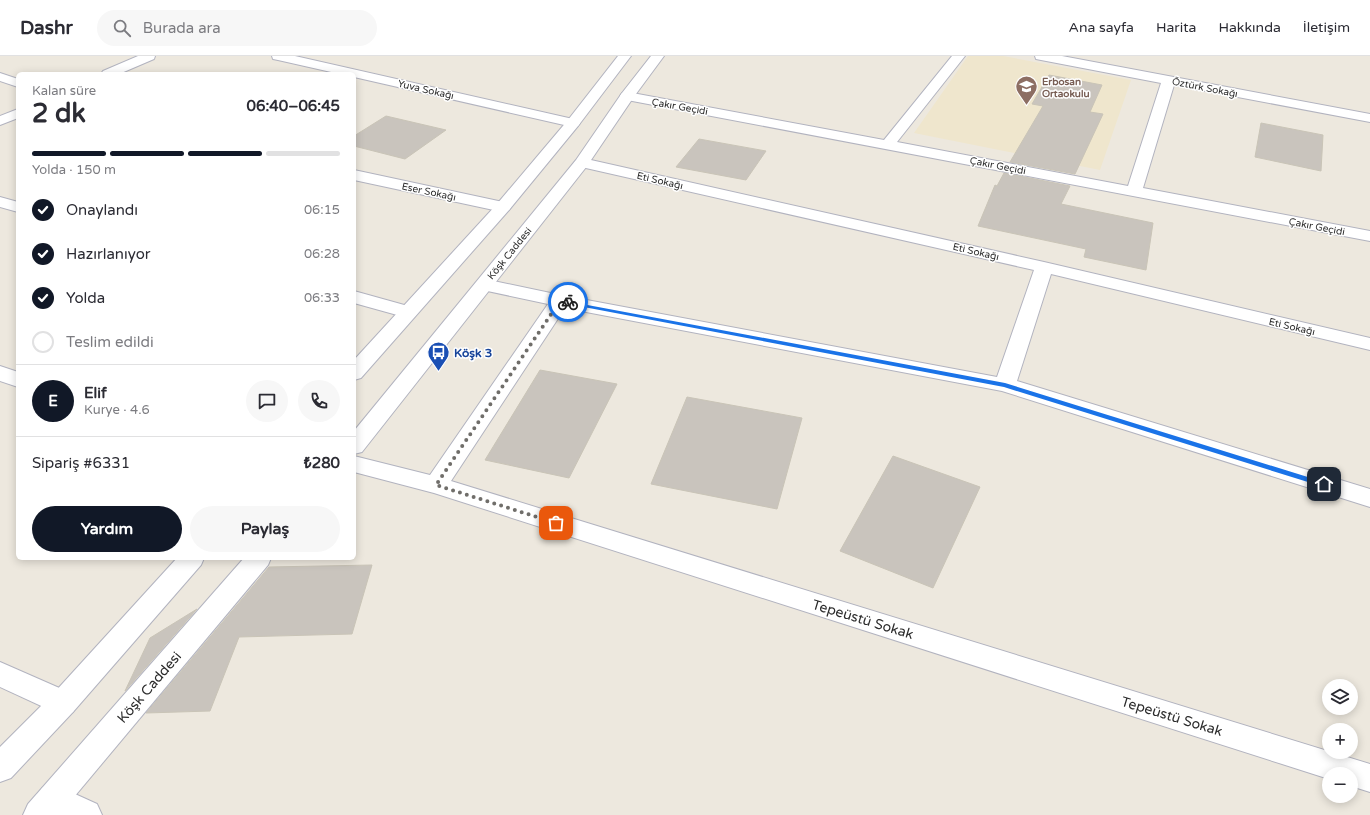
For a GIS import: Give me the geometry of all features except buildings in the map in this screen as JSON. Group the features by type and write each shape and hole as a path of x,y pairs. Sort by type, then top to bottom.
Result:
{"street":[{"path":"113,72 149,56"},
{"name":"Yuva Sokağı","path":"278,56 349,72"},
{"path":"356,371 503,207 574,123 625,56"},
{"name":"Köşk Caddesi","path":"356,444 582,163 627,96 658,56"},
{"path":"888,144 958,56"},
{"name":"Öztürk Sokağı","path":"1041,56 1370,118"},
{"name":"Yuva Sokağı","path":"356,74 574,123"},
{"path":"0,77 16,82"},
{"path":"1134,191 1169,80"},
{"name":"Çakır Geçidi","path":"627,96 1370,236"},
{"path":"0,121 16,114"},
{"name":"Eti Sokağı","path":"582,163 1044,266 1370,344"},
{"name":"Eser Sokağı","path":"356,174 503,207"},
{"path":"0,202 16,206"},
{"path":"1005,385 1044,266"},
{"path":"484,284 560,301 1005,385 1370,498"},
{"path":"356,298 408,312"},
{"path":"436,485 560,301"},
{"path":"0,373 16,379"},
{"name":"Tepeüstü Sokak","path":"356,465 436,485 1370,778"},
{"path":"0,768 63,703 190,560"},
{"name":"Köşk Caddesi","path":"46,807 257,560"},
{"path":"0,674 63,703"},
{"path":"46,807 86,815"}],"shaded area":[{"name":"Erbosan Ortaokulu","path":"968,56 1003,56 1131,80 1100,170 914,133"}],"way so far":[{"path":"556,523 436,485 560,301 568,302"}],"place":[{"name":"Erbosan Ortaokulu","path":"1027,106"},
{"name":"Köşk 3","path":"439,372"}],"route":[{"path":"568,302 1005,385 1324,484"}]}
